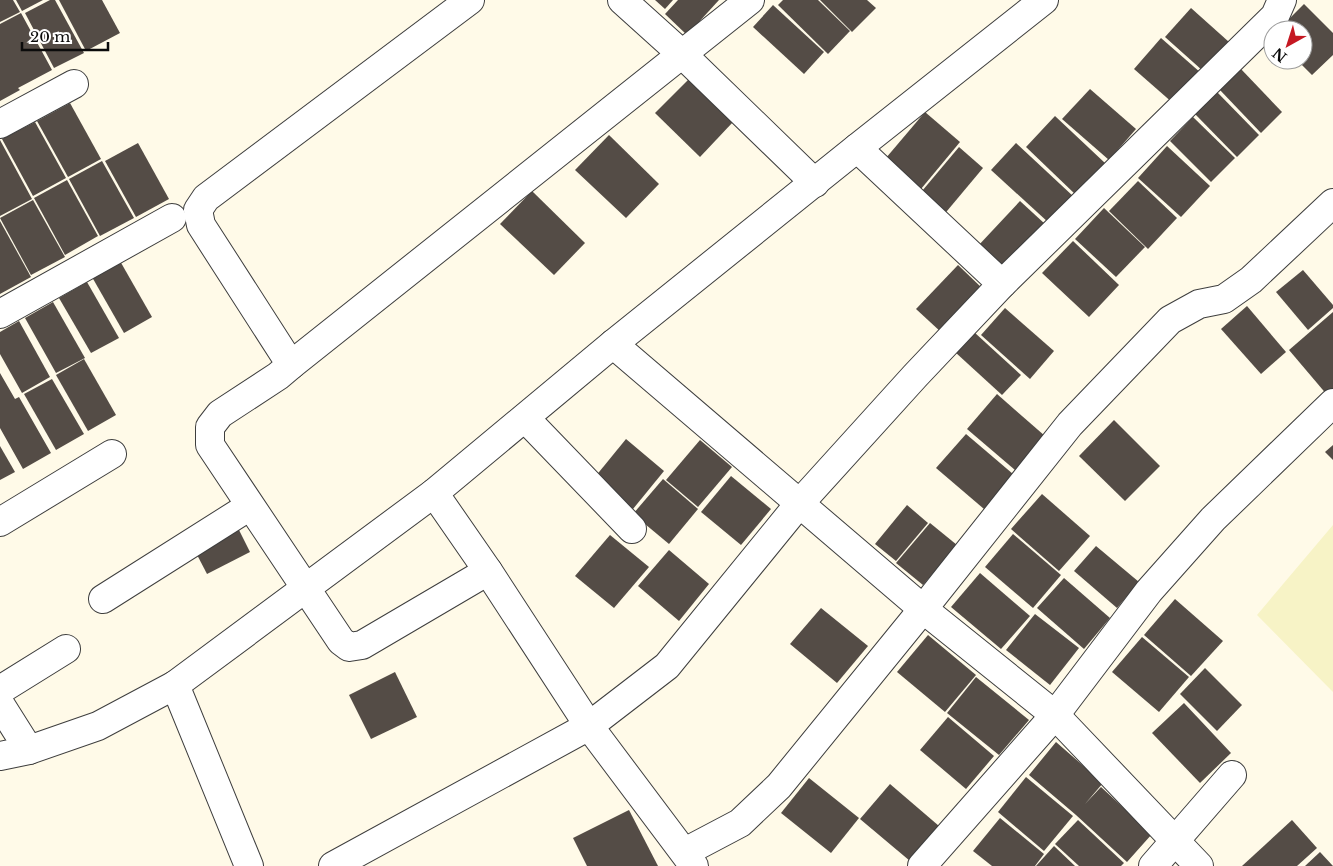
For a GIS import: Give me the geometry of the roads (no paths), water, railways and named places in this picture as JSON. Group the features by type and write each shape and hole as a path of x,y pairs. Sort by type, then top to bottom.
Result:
{"street":[{"path":"291,365 200,225 198,210 206,198 470,0"},
{"path":"622,0 683,55 815,183"},
{"path":"488,571 362,645 349,647 341,641 210,446 210,426 220,414 278,376 750,0"},
{"path":"0,756 30,750 98,726 175,685 434,493 613,344 1044,0"},
{"path":"333,866 589,726 667,666 799,504 915,376 1002,284 1275,16 1282,0"},
{"path":"0,124 74,84"},
{"path":"857,148 1002,284"},
{"path":"434,493 488,571 589,726 690,859 740,823 779,786 1070,424 1170,320 1198,304 1224,299 1251,280 1333,203"},
{"path":"0,314 172,218"},
{"path":"613,344 923,609 1055,715 1199,866"},
{"path":"922,866 1055,715 1149,591 1213,519 1333,403"},
{"path":"524,418 632,529"},
{"path":"0,522 112,454"},
{"path":"103,599 250,506"},
{"path":"0,690 66,649"},
{"path":"175,685 249,866"},
{"path":"0,704 30,750"},
{"path":"1153,866 1232,775"}]}
